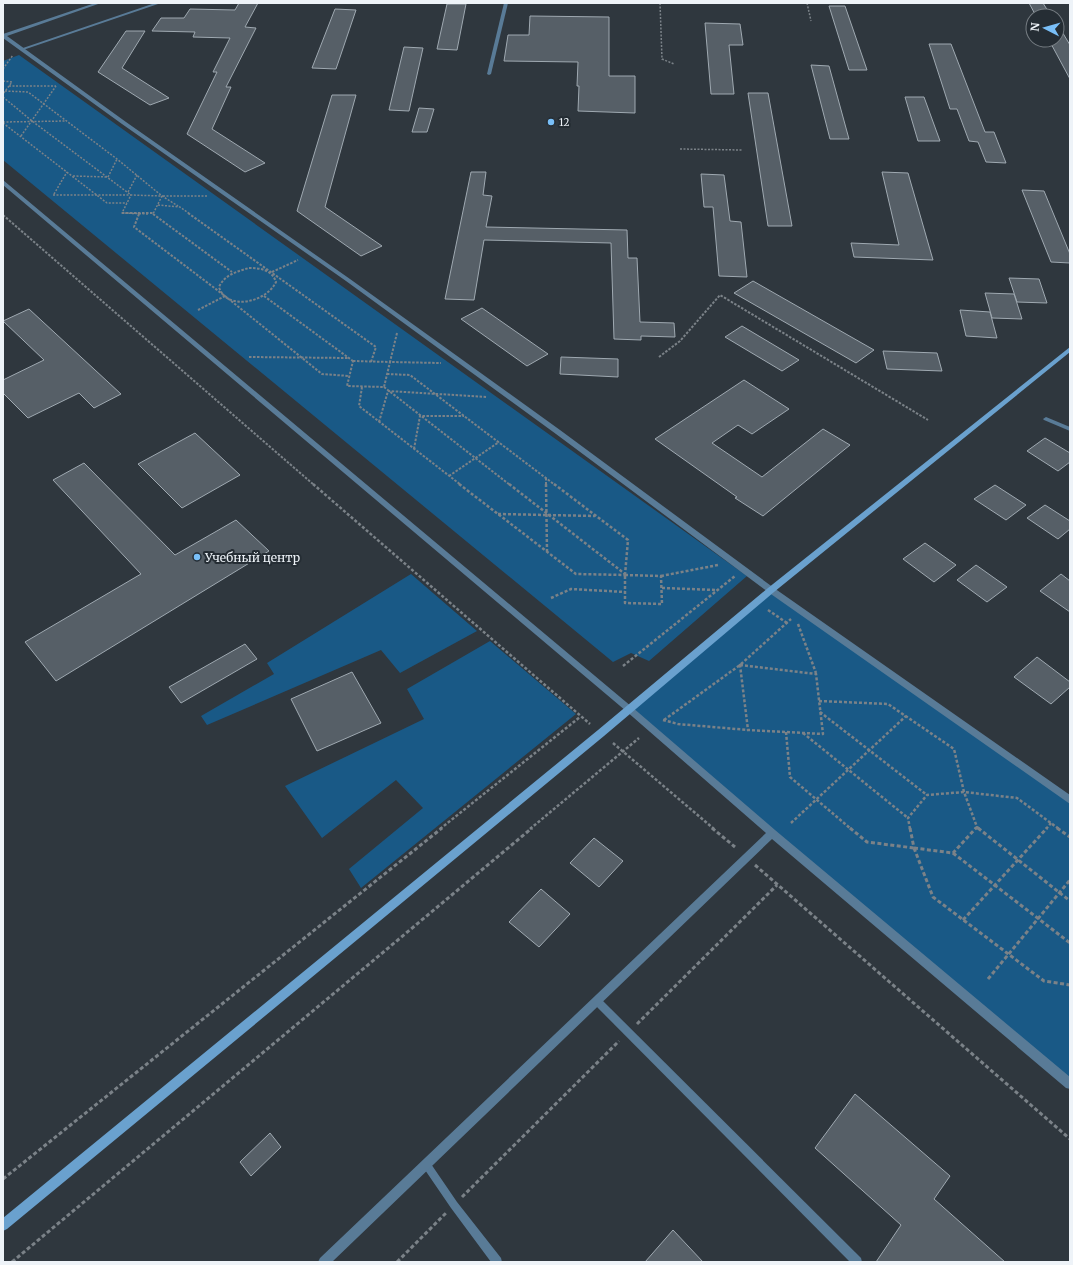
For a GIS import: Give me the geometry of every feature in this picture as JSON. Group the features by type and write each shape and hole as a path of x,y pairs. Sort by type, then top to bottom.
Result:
{"street":[{"path":"3,36 99,3"},
{"path":"3,36 348,280 552,427 771,590 1070,800"},
{"path":"3,182 630,709 772,833 1070,1084"},
{"path":"3,1225 630,709 771,590 1070,349"},
{"path":"324,1262 772,833"}],"lane":[{"path":"22,49 159,3"},
{"path":"489,74 506,3"},
{"path":"1046,419 1070,429"},
{"path":"597,1001 857,1262"},
{"path":"426,1164 454,1205 497,1262"}],"path":[{"path":"660,3 662,59 674,64"},
{"path":"807,3 811,20"},
{"path":"3,69 13,54"},
{"path":"3,81 12,82 3,94"},
{"path":"9,86 56,86 21,136"},
{"path":"5,91 28,92 117,159 162,196 180,207 376,347 371,362"},
{"path":"3,97 32,121 132,194"},
{"path":"3,122 66,121"},
{"path":"3,122 107,203 127,203"},
{"path":"680,149 742,150"},
{"path":"108,177 117,159"},
{"path":"67,172 54,195 132,194 162,196 208,196"},
{"path":"128,192 137,175"},
{"path":"72,176 108,177"},
{"path":"132,194 122,213 153,214 232,272"},
{"path":"153,214 162,196"},
{"path":"158,205 180,207"},
{"path":"139,214 134,227 225,296 322,374 349,376"},
{"path":"3,215 580,717 590,724"},
{"path":"272,273 298,260"},
{"path":"245,268 258,268 272,273 275,277 275,287 264,296 252,300 239,301 225,296 221,292 220,286 222,281 232,272 245,268"},
{"path":"659,357 680,340 720,295 928,420"},
{"path":"198,310 225,296"},
{"path":"264,296 353,361 441,363"},
{"path":"384,388 397,333"},
{"path":"249,357 350,358"},
{"path":"353,361 347,386 384,388 625,575"},
{"path":"387,374 410,375 628,540 625,575 626,603 662,604 661,576"},
{"path":"362,387 359,406 576,574 661,576 720,565"},
{"path":"388,391 487,397"},
{"path":"379,422 388,391"},
{"path":"420,416 465,416"},
{"path":"414,449 420,416"},
{"path":"449,476 499,442"},
{"path":"546,478 547,552"},
{"path":"498,514 596,516"},
{"path":"623,666 736,575"},
{"path":"662,588 718,590"},
{"path":"551,598 571,589 625,592"},
{"path":"768,610 786,623"},
{"path":"795,616 740,666 663,720 678,724 823,734 816,674 797,623"},
{"path":"740,666 816,674"},
{"path":"740,666 748,730"},
{"path":"819,701 888,704 954,749 964,792 977,827 1070,901"},
{"path":"820,712 927,795 964,792 1018,798 1070,837"},
{"path":"791,824 906,716"},
{"path":"3,1179 580,717"},
{"path":"786,732 790,777 867,842 914,849 954,852 1070,943"},
{"path":"803,733 908,818 914,849 933,897 1044,981 1070,985"},
{"path":"12,1262 639,738"},
{"path":"613,743 735,848"},
{"path":"908,818 927,795"},
{"path":"963,920 1051,823"},
{"path":"954,852 977,827"},
{"path":"754,865 1070,1139"},
{"path":"988,978 1070,880"},
{"path":"397,1262 777,885"}],"shaded area":[{"path":"19,55 747,576 649,661 631,653 613,662 3,160 3,61"},
{"path":"411,574 477,631 400,673 381,650 207,725 201,716 274,674 267,663"},
{"path":"771,590 1070,800 1070,1084 629,709"},
{"path":"490,641 576,714 361,888 349,869 423,808 396,780 322,838 285,786 424,719 407,689"}],"building":[{"path":"239,3 258,3 245,27 256,28 226,87 231,87 212,129 265,163 245,172 187,134 217,72 213,72 230,38 193,37 195,32 152,31 161,18 184,18 190,9 235,10"},
{"path":"1029,3 1043,3 1046,8 1032,8"},
{"path":"447,4 466,4 457,50 437,49"},
{"path":"829,6 845,6 867,70 849,70"},
{"path":"335,9 356,10 336,69 312,68"},
{"path":"530,16 609,17 609,76 635,76 635,113 578,111 578,62 504,61 508,35 529,35"},
{"path":"705,23 740,24 743,45 729,45 734,94 711,94"},
{"path":"126,31 145,31 122,68 169,98 150,105 98,72"},
{"path":"1065,37 1070,45 1070,79 1053,48 1065,48"},
{"path":"929,44 951,44 985,132 994,132 1006,163 986,162 978,142 969,141 957,109 950,109"},
{"path":"404,47 423,48 409,111 389,110"},
{"path":"811,65 829,66 849,139 830,139"},
{"path":"748,93 768,93 792,226 768,226"},
{"path":"332,95 356,95 325,207 382,246 361,256 297,211"},
{"path":"905,97 924,97 940,141 918,141"},
{"path":"419,108 434,109 427,132 412,132"},
{"path":"471,172 486,172 483,195 492,196 486,227 627,230 628,258 637,258 640,322 674,323 675,337 641,336 641,340 614,339 611,243 484,240 474,300 445,299"},
{"path":"882,172 908,173 933,260 854,257 851,243 899,245"},
{"path":"701,174 724,175 730,221 741,222 747,277 719,276 713,207 704,207"},
{"path":"1022,190 1044,191 1070,254 1070,263 1051,262"},
{"path":"1009,278 1039,279 1047,303 1017,302"},
{"path":"753,281 874,350 856,363 734,293"},
{"path":"985,293 1014,294 1022,319 992,318"},
{"path":"482,308 548,354 527,366 461,319"},
{"path":"29,309 121,394 94,408 79,393 28,418 3,393 3,380 44,360 3,321"},
{"path":"960,310 990,312 997,338 966,336"},
{"path":"742,326 799,360 782,371 725,337"},
{"path":"883,351 937,353 942,371 887,369"},
{"path":"561,357 618,359 618,377 560,374"},
{"path":"744,380 789,409 752,434 738,425 712,443 762,477 823,429 850,445 763,516 735,498 737,497 655,439"},
{"path":"195,433 240,475 182,508 138,464"},
{"path":"1045,438 1070,453 1070,462 1058,471 1027,451"},
{"name":"Учебный центр","path":"84,463 175,555 236,520 269,551 56,681 25,642 141,574 53,480"},
{"path":"995,485 1026,505 1006,520 974,499"},
{"path":"1045,505 1070,521 1070,529 1058,539 1027,518"},
{"path":"925,543 956,565 934,582 903,559"},
{"path":"976,565 1007,587 987,602 957,580"},
{"path":"1061,574 1070,581 1070,612 1040,591"},
{"path":"245,644 257,659 181,703 169,687"},
{"path":"1037,657 1070,682 1070,687 1051,704 1014,677"},
{"path":"352,672 381,723 317,751 291,699"},
{"path":"594,838 623,861 599,887 570,863"},
{"path":"541,889 570,914 539,947 509,922"},
{"path":"855,1094 950,1176 934,1199 1005,1262 876,1262 901,1225 815,1148"},
{"path":"270,1133 281,1147 251,1176 240,1162"},
{"path":"673,1230 703,1262 645,1262"}],"place":[{"name":"12","path":"551,122"},
{"name":"Учебный центр","path":"197,557"}]}
